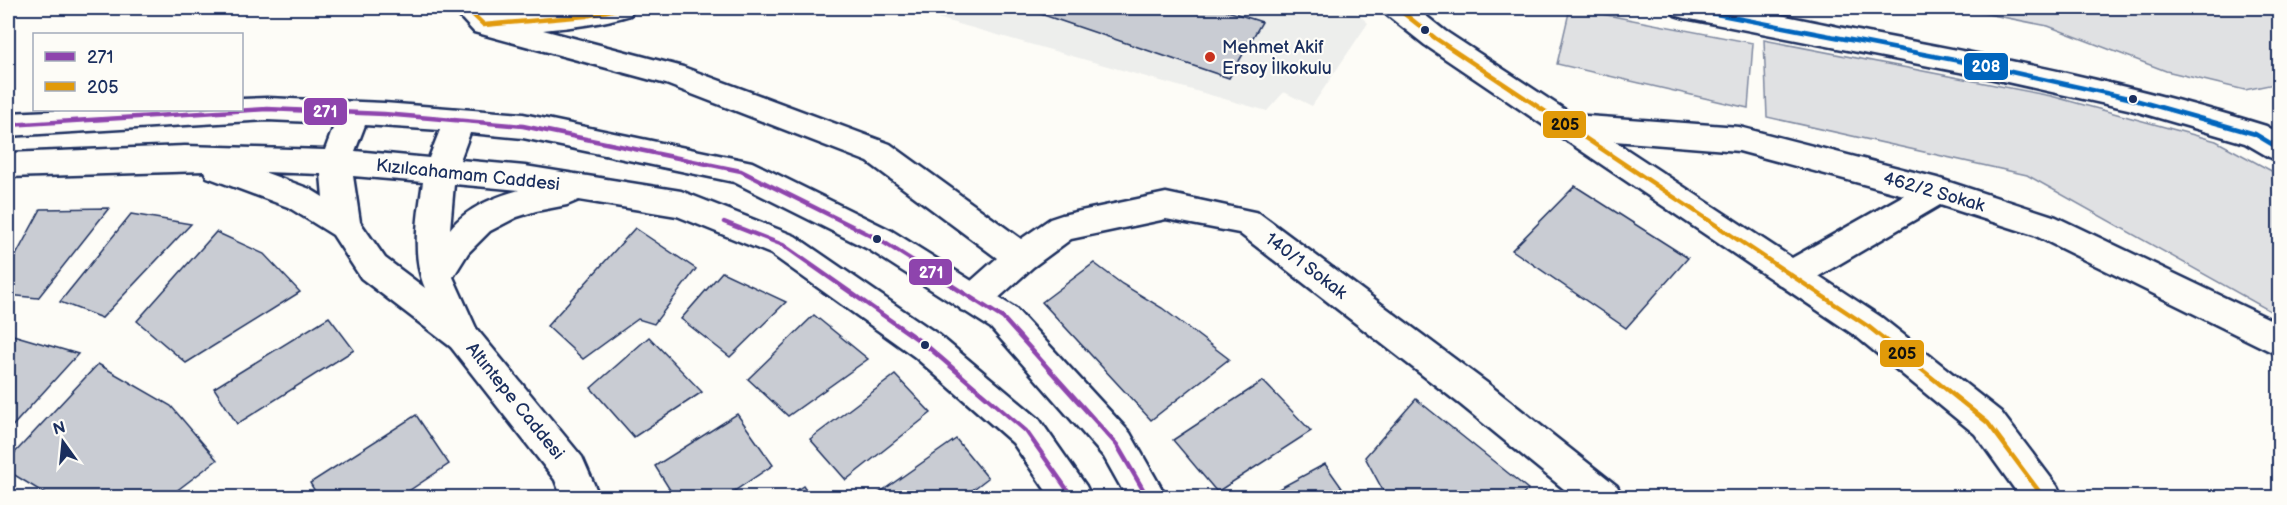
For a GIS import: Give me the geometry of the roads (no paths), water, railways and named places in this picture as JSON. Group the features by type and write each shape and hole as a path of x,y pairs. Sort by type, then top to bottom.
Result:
{"street":[{"path":"475,16 586,16 620,8"},
{"path":"1396,8 1435,38 1869,327 1988,423 2038,496"},
{"path":"1685,8 1980,65 2128,98 2271,137"},
{"path":"475,16 673,75 879,153 1021,257"},
{"path":"243,110 267,109 354,113 523,126 741,171 880,240 1003,318 1117,445 1148,498"},
{"path":"8,125 235,111"},
{"path":"344,226 339,201 336,162 354,113"},
{"path":"459,120 440,171 433,223 436,276 463,337"},
{"name":"462/2 Sokak","path":"1565,125 1739,139 1938,191 2045,226 2280,342"},
{"path":"185,158 267,184 299,198 344,226 373,267 463,337"},
{"name":"Kızılcahamam Caddesi","path":"8,165 185,158 336,162 525,178 681,204 783,246 927,346 1026,430 1073,498"},
{"path":"436,276 457,242 482,218 514,204 588,189"},
{"path":"1792,276 1938,191"},
{"name":"140/1 Sokak","path":"973,300 1021,257 1062,228 1166,206 1248,222 1474,394 1604,498"},
{"name":"Altıntepe Caddesi","path":"463,337 569,470 581,498"}],"place":[{"name":"Mehmet Akif Ersoy İlkokulu","path":"1210,57"}]}
